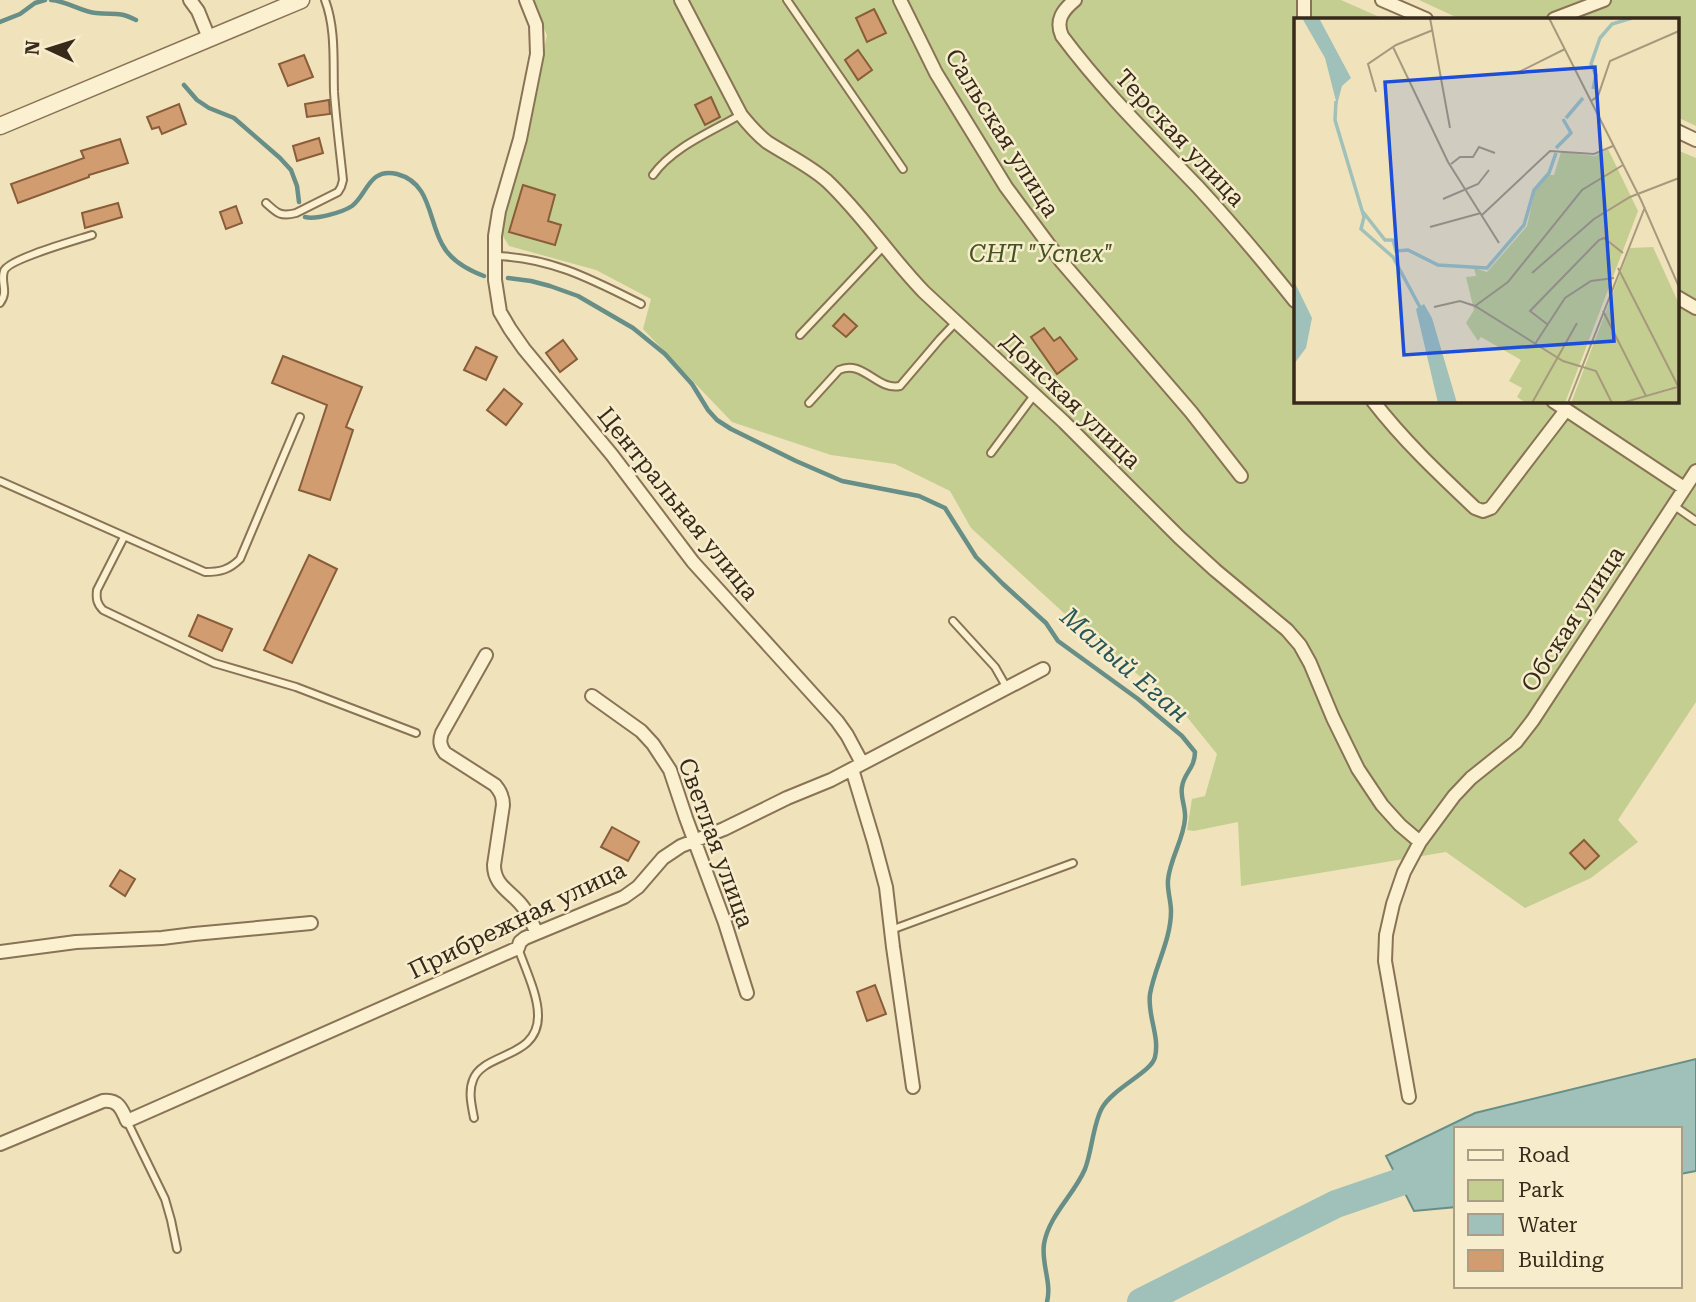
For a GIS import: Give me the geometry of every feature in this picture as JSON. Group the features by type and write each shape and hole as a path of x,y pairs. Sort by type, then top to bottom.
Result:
{"street":[{"path":"190,0 198,11 209,38"},
{"path":"0,126 301,0"},
{"name":"Центральная улица","path":"526,0 536,25 537,54 520,139 499,211 495,236 494,256 500,312 524,349 612,455 692,562 847,735 886,887 913,1087"},
{"name":"Донская улица","path":"681,0 741,114 753,130 825,180 858,212 904,271 1035,394 1179,537 1287,630 1310,663 1358,769 1382,805 1420,842"},
{"name":"Сальская улица","path":"900,0 936,73 1006,187 1061,261 1191,412 1241,476"},
{"name":"Терская улица","path":"1075,0 1060,16 1058,28 1062,36 1116,102 1198,187 1294,300"},
{"path":"1304,0 1304,18"},
{"path":"1382,0 1424,18"},
{"path":"1557,18 1604,0"},
{"path":"1678,131 1696,140"},
{"path":"1678,298 1696,308"},
{"path":"1374,402 1416,452 1475,508 1483,511 1491,508 1566,410"},
{"path":"1554,402 1684,488"},
{"name":"Обская улица","path":"1409,1097 1385,961 1386,935 1404,872 1420,842 1454,796 1471,778 1516,742 1533,720 1696,471"},
{"path":"486,655 442,733 441,747 445,753 500,791 503,805 494,874 525,910 537,933"},
{"name":"Прибрежная улица","path":"127,1121 519,948 520,942 525,938 624,897 638,887 663,858 681,846 724,829 857,766 1043,669"},
{"name":"Светлая улица","path":"592,696 640,731 663,757 670,770 747,993"},
{"path":"0,952 76,942 162,938 311,923"},
{"path":"0,1144 103,1101 109,1100 121,1107 127,1121"}],"lane":[{"path":"266,203 276,213 289,215 338,192 341,187 343,180 334,95 333,36 326,0"},
{"path":"787,0 903,169"},
{"path":"653,175 673,154 741,114"},
{"path":"0,303 5,293 3,274 9,264 92,235"},
{"path":"800,335 884,246"},
{"path":"494,256 542,261 597,282 641,304"},
{"path":"809,403 839,370 845,367 859,369 889,387 900,386 957,321"},
{"path":"990,453 1035,394"},
{"path":"0,480 205,572 220,572 240,559 300,417"},
{"path":"1673,505 1696,521"},
{"path":"124,537 97,590 96,600 103,610 214,663 307,691 416,733"},
{"path":"953,621 995,667 1007,689"},
{"path":"891,930 1073,863"},
{"path":"474,1118 472,1081 478,1071 517,1050 536,1030 538,1006 519,948"},
{"path":"127,1121 165,1199 177,1250"}],"green space":[{"name":"СНТ \"Успех\"","path":"531,0 1341,0 1382,18 1294,18 1294,402 1678,402 1678,150 1696,158 1696,702 1618,820 1638,842 1591,878 1525,908 1446,852 1241,886 1238,822 1187,830 1192,799 1205,796 1217,754 1183,712 1065,614 971,528 950,491 895,464 831,455 732,422 643,329 651,299 596,270 509,246 501,233 525,141 547,35"},
{"path":"1419,0 1696,0 1696,126 1678,117 1678,18 1458,18"}],"water":[{"path":"1696,1059 1696,1171 1682,1174 1682,1127 1454,1127 1454,1207 1414,1211 1386,1156 1475,1113"}],"building":[{"path":"874,9 886,33 867,42 856,18"},
{"path":"858,50 872,70 858,80 845,60"},
{"path":"304,55 313,77 288,86 279,64"},
{"path":"711,97 720,117 705,125 695,105"},
{"path":"329,100 330,114 307,117 305,104"},
{"path":"179,104 186,124 162,134 159,127 152,129 147,117"},
{"path":"319,138 323,153 297,161 293,146"},
{"path":"120,139 128,163 18,203 11,184 84,158 81,151"},
{"path":"523,185 555,195 548,221 561,225 555,245 509,232"},
{"path":"118,203 122,217 85,228 82,213"},
{"path":"236,206 242,223 226,229 220,212"},
{"path":"844,314 857,326 846,337 833,326"},
{"path":"1044,328 1054,341 1060,337 1077,359 1057,374 1031,337"},
{"path":"563,340 577,359 560,372 546,353"},
{"path":"476,347 497,357 486,380 464,370"},
{"path":"283,356 362,387 346,427 353,430 330,500 299,490 327,405 272,383"},
{"path":"504,389 522,404 506,425 487,410"},
{"path":"309,555 337,569 292,663 264,650"},
{"path":"198,615 232,629 222,651 189,636"},
{"path":"612,827 639,842 628,861 601,847"},
{"path":"1584,840 1599,856 1585,869 1570,853"},
{"path":"120,870 135,879 125,896 110,886"},
{"path":"875,985 886,1014 867,1021 857,992"}],"waterway":[{"name":"Малый Еган","path":"0,22 45,0"},
{"name":"Малый Еган","path":"51,0 91,12 120,14 136,20"},
{"name":"Малый Еган","path":"184,85 197,100 234,118 280,158 291,170 299,202"},
{"name":"Малый Еган","path":"305,217 322,216 348,208 357,201 374,178 380,174 397,174 416,185 422,194 437,234 450,255 484,276"},
{"name":"Малый Еган","path":"508,278 531,281 578,296 633,328 665,354 692,384 708,410 731,429 842,481 919,496 945,508 976,557 1046,623 1058,641 1138,699 1182,736 1195,752 1193,763 1183,783 1184,826 1168,880 1170,922 1150,994 1156,1041 1155,1057 1147,1068 1107,1101 1099,1114 1085,1169 1056,1214 1044,1244 1047,1302"},
{"path":"1141,1302 1336,1204 1454,1164"}]}
